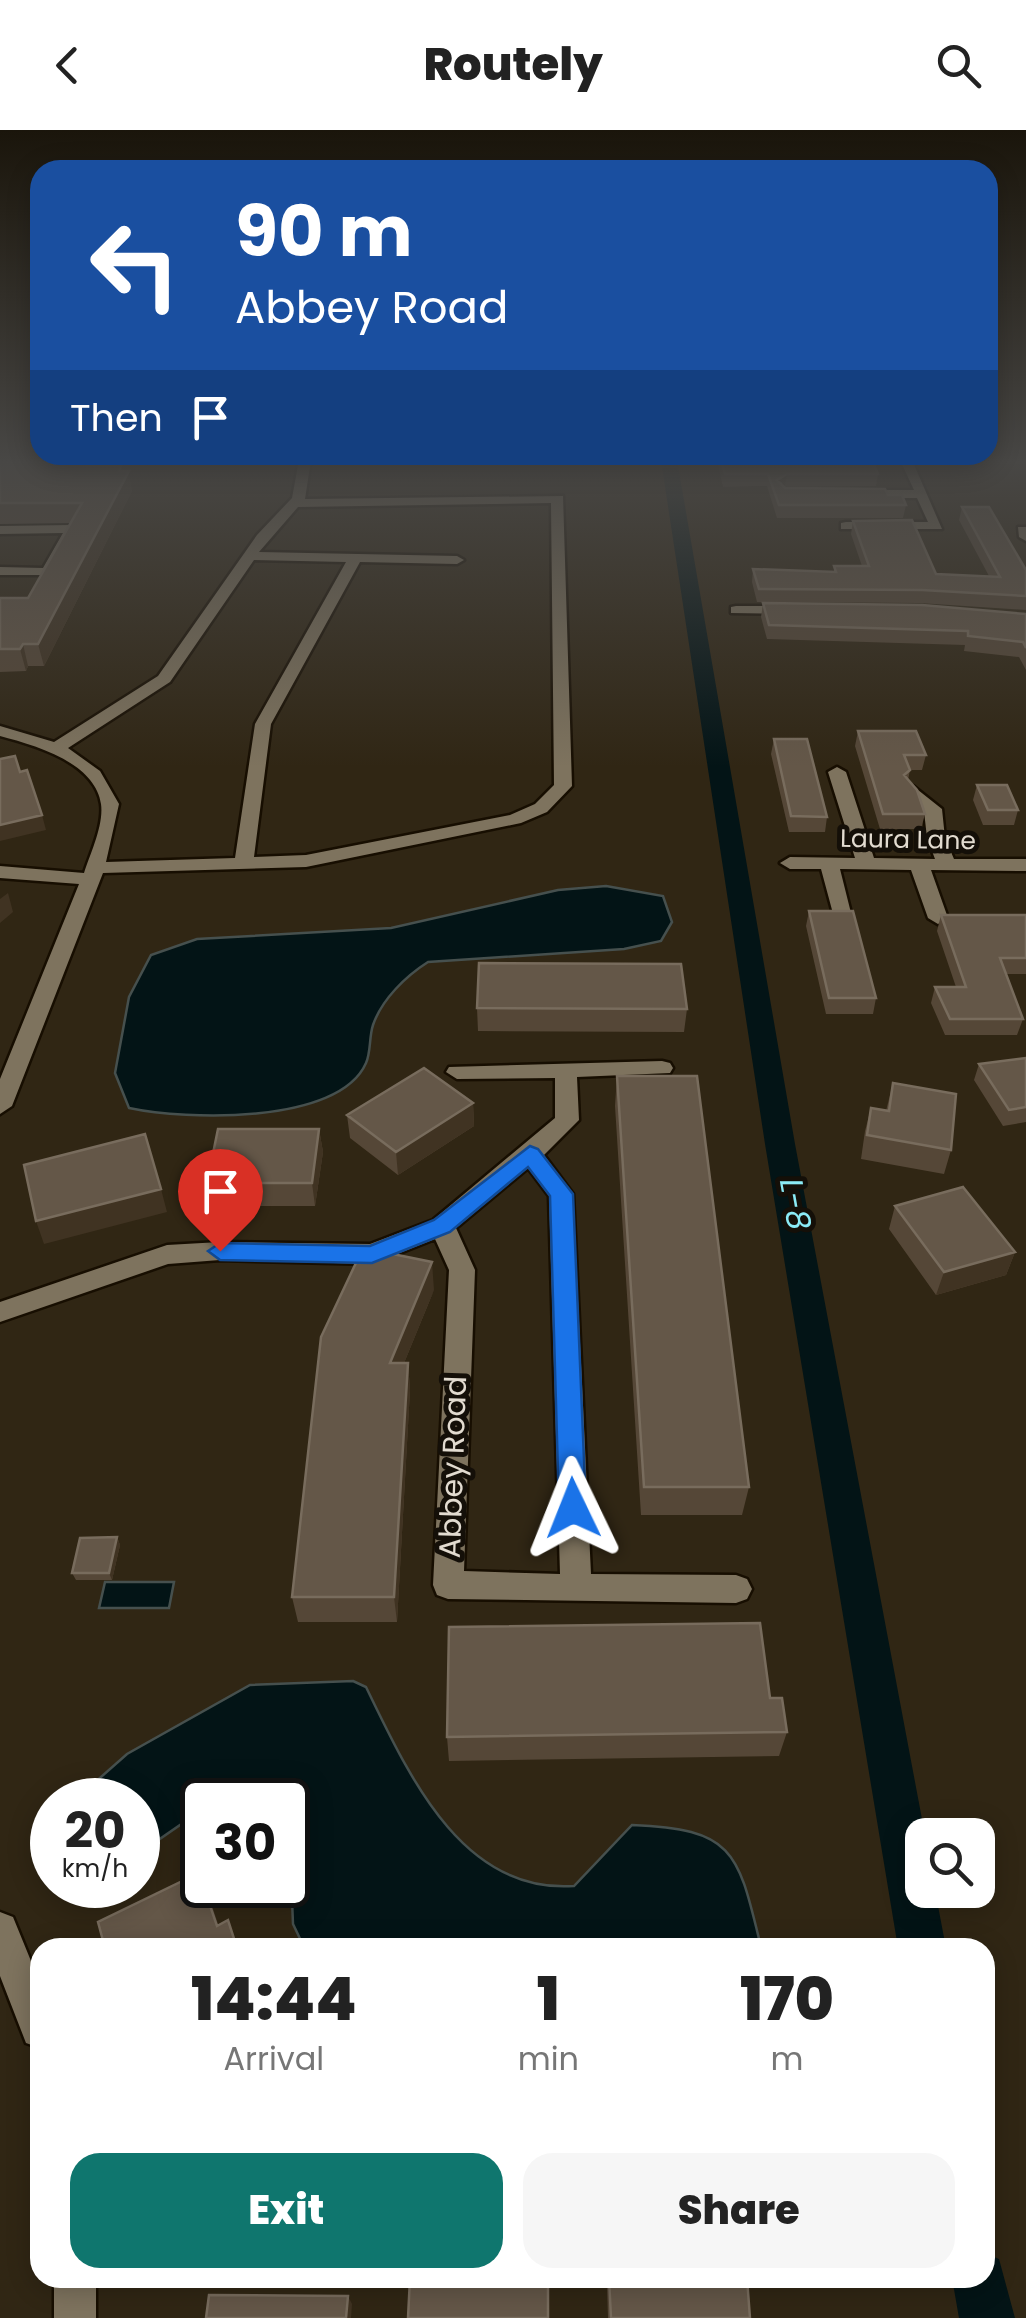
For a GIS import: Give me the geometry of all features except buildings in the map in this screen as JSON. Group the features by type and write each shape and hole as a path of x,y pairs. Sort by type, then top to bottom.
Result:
{"street":[{"path":"0,572 45,578 54,562"},
{"path":"55,749 157,686 245,562"},
{"path":"244,863 263,724 353,562"},
{"path":"0,872 92,874 324,859 515,818 551,802 564,778 559,562"},
{"path":"736,610 810,610"},
{"path":"0,731 55,749 88,770 110,806 109,828 0,1106"},
{"path":"837,772 866,864"},
{"path":"912,791 933,809 936,838 946,864"},
{"name":"Laura Lane","path":"790,863 1026,866"},
{"path":"829,864 842,917"},
{"path":"919,864 938,918"},
{"path":"458,1072 662,1068"},
{"path":"0,1312 167,1255 220,1251 372,1254 442,1226 567,1120 566,1070"},
{"path":"530,1154 562,1194 576,1588"},
{"name":"Abbey Road","path":"442,1226 462,1270 448,1585 736,1589"},
{"path":"0,1930 30,2004"},
{"path":"75,2288 75,2318"}],"shaded area":[{"path":"606,886 663,896 672,922 661,941 624,949 428,962 403,981 382,1006 373,1025 366,1063 350,1083 325,1098 294,1108 221,1115 129,1108 115,1073 129,997 151,955 197,939 391,928 558,890"},
{"path":"105,1582 174,1582 169,1608 99,1608"},
{"path":"353,1681 366,1687 400,1756 443,1822 470,1849 500,1870 534,1883 574,1886 632,1825 693,1833 727,1852 746,1889 759,1938 300,1938 293,1924 292,1908 310,1908 310,1778 180,1778 180,1825 160,1839 160,1778 100,1778 127,1754 250,1685"}],"waterway":[{"name":"L-8","path":"686,562 780,1144 920,1938"},
{"name":"L-8","path":"982,2288 987,2318"}],"route":[{"path":"220,1251 372,1254 442,1226 530,1154 562,1194 573,1508"}]}
